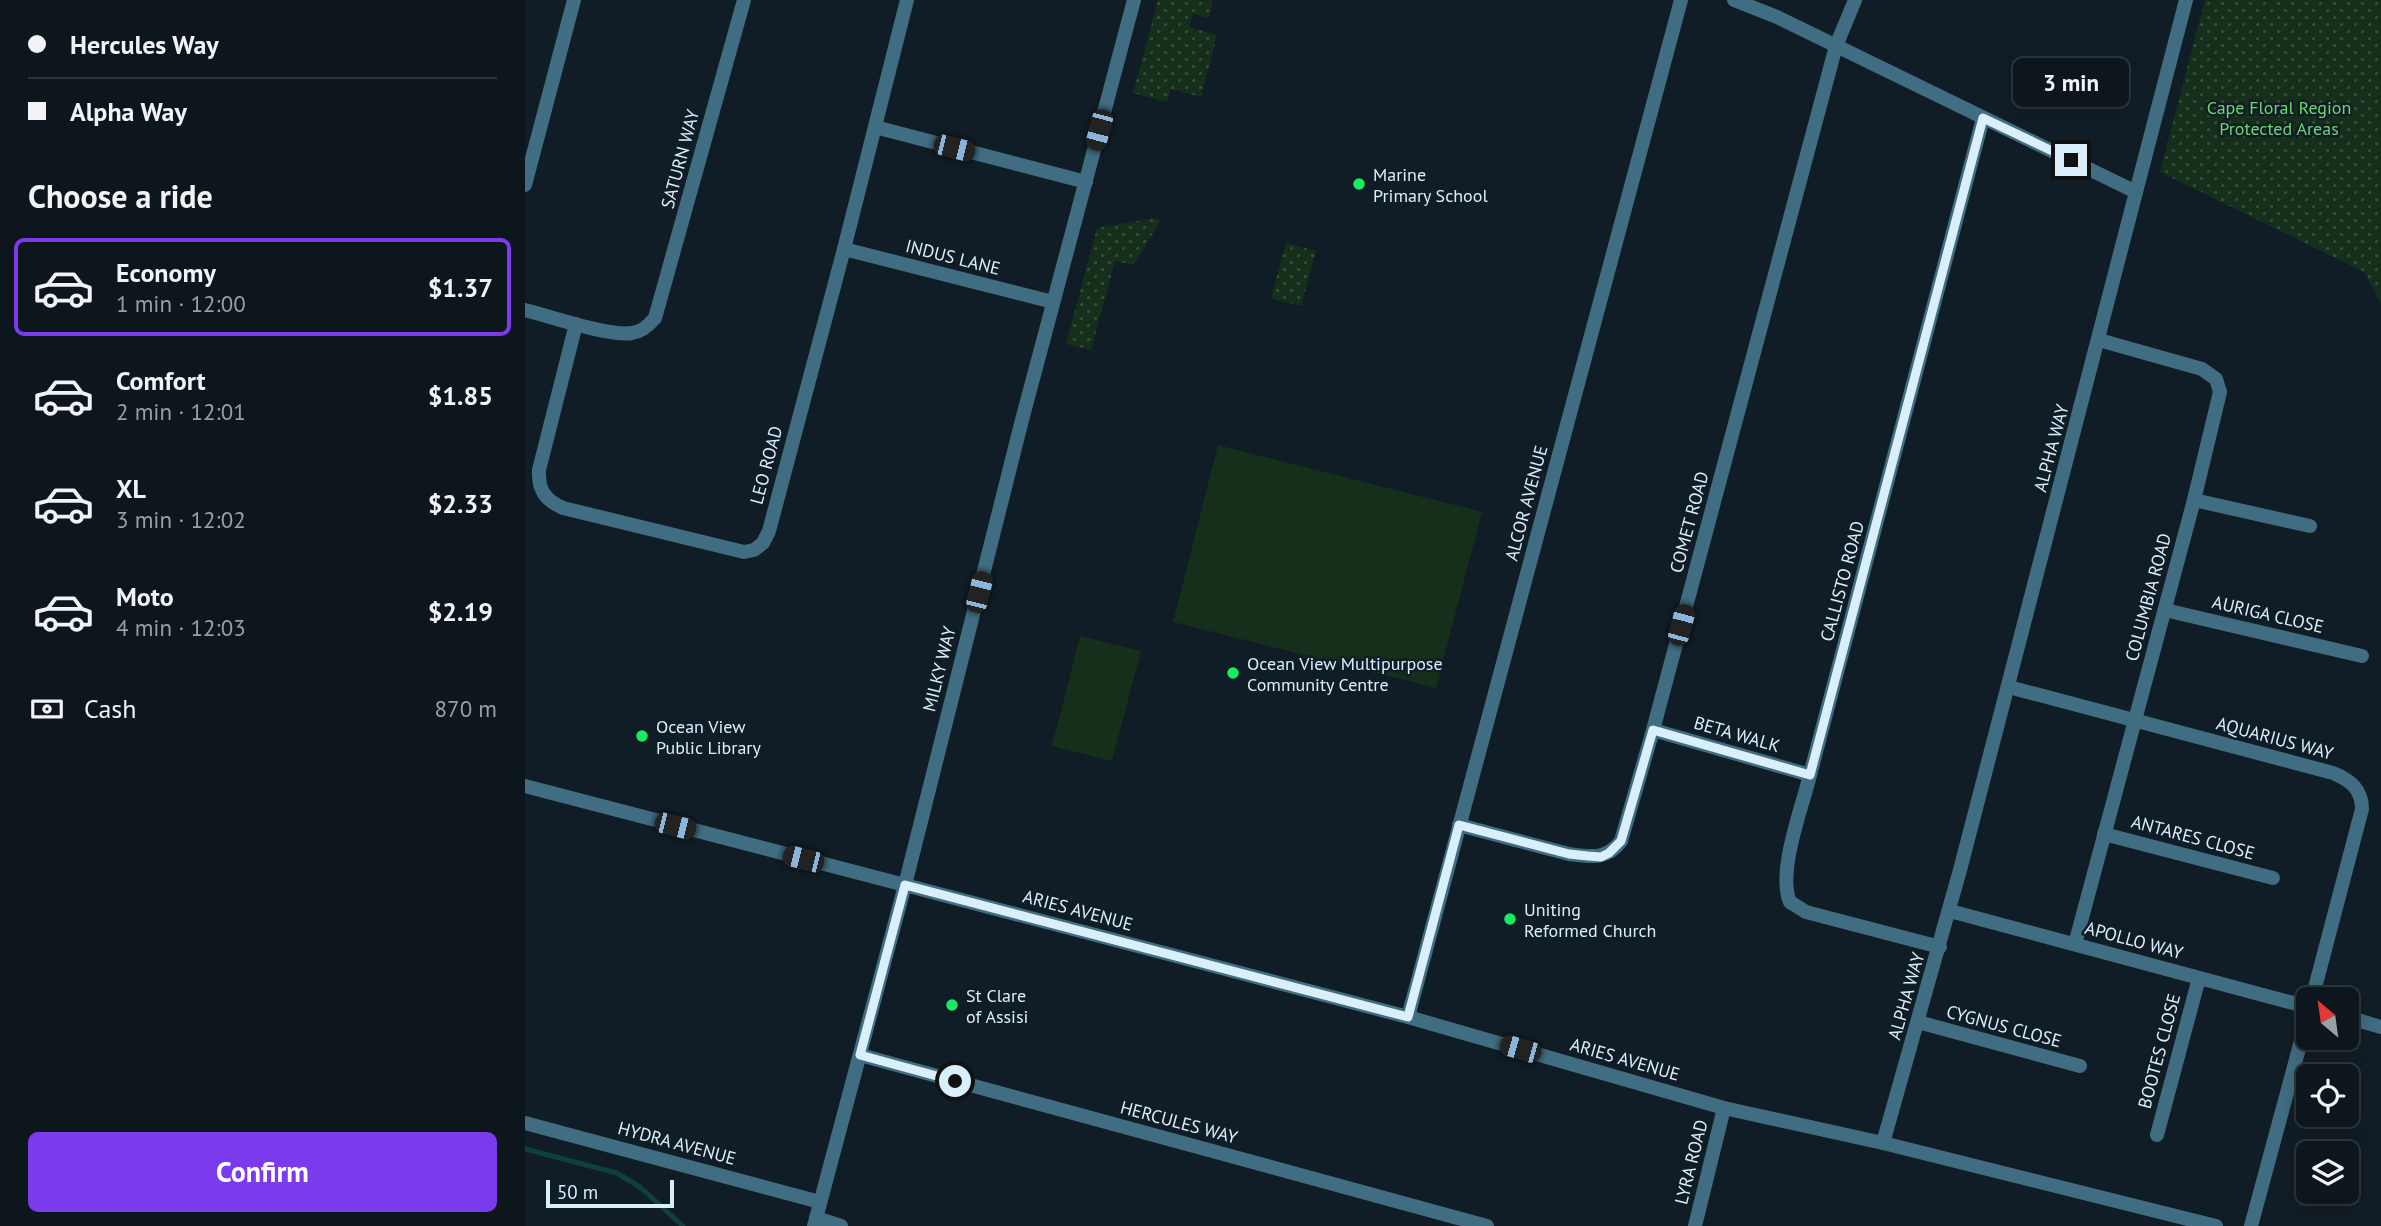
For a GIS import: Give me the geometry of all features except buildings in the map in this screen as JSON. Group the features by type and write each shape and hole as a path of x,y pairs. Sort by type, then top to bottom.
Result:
{"street":[{"path":"525,185 575,0"},
{"name":"SATURN WAY","path":"576,324 632,333 649,326 659,310 744,0"},
{"name":"LEO ROAD","path":"576,324 539,470 538,482 542,493 552,503 563,508 744,552 754,550 763,543 769,531 844,249 907,0"},
{"name":"MILKY WAY","path":"815,1222 905,885 1053,302 1133,0"},
{"name":"ALCOR AVENUE","path":"1408,1017 1681,0"},
{"path":"1734,0 1777,17 2136,192"},
{"name":"COMET ROAD","path":"1459,825 1569,854 1601,857 1621,841 1836,46 1855,0"},
{"name":"ALPHA WAY","path":"1883,1143 1940,947 2009,687 2186,0"},
{"name":"CALLISTO ROAD","path":"1940,947 1806,912 1790,902 1786,893 1786,875 1983,118"},
{"path":"875,127 1086,182"},
{"name":"INDUS LANE","path":"844,249 1053,302"},
{"path":"525,310 576,324"},
{"name":"COLUMBIA ROAD","path":"2075,944 2220,393 2215,379 2202,369 2099,340"},
{"path":"2194,500 2310,526"},
{"name":"AURIGA CLOSE","path":"2165,610 2362,656"},
{"name":"AQUARIUS WAY","path":"2009,687 2346,778 2359,792 2363,809 2315,987"},
{"name":"BETA WALK","path":"1653,730 1810,775"},
{"name":"ARIES AVENUE","path":"525,786 1408,1017 1724,1108 1883,1143 2216,1226"},
{"name":"ANTARES CLOSE","path":"2104,834 2273,877"},
{"name":"APOLLO WAY","path":"1949,911 2296,1004"},
{"name":"BOOTES CLOSE","path":"2157,1135 2199,978"},
{"path":"2359,1021 2381,1027"},
{"name":"CYGNUS CLOSE","path":"1918,1023 2080,1066"},
{"path":"2251,1226 2299,1050"},
{"name":"HERCULES WAY","path":"860,1055 1487,1226"},
{"name":"LYRA ROAD","path":"1695,1226 1724,1108"},
{"name":"HYDRA AVENUE","path":"525,1123 820,1202"},
{"path":"815,1222 841,1226"}],"green space":[{"path":"1158,0 1213,0 1209,18 1193,14 1189,27 1217,35 1201,97 1171,89 1167,102 1133,93"},
{"name":"Cape Floral Region Protected Areas","path":"2205,0 2381,0 2381,303 2364,272 2160,172"},
{"path":"1155,218 1160,221 1134,265 1115,261 1091,350 1066,344 1097,228"},
{"path":"1286,243 1316,251 1301,306 1273,299 1272,294"},
{"path":"1218,445 1482,512 1436,688 1173,622"},
{"path":"1080,636 1141,651 1112,761 1052,746"}],"waterway":[{"path":"525,1149 617,1173 640,1187 683,1226"}],"place":[{"name":"Marine Primary School","path":"1359,184"},
{"name":"Ocean View Multipurpose Community Centre","path":"1233,673"},
{"name":"Ocean View Public Library","path":"642,736"},
{"name":"Uniting Reformed Church","path":"1510,919"},
{"name":"St Clare of Assisi","path":"952,1005"}],"route":[{"path":"955,1081 860,1055 905,885 1408,1017 1459,825 1569,854 1601,857 1615,849 1621,841 1653,730 1810,775 1983,118 2071,160"}]}
